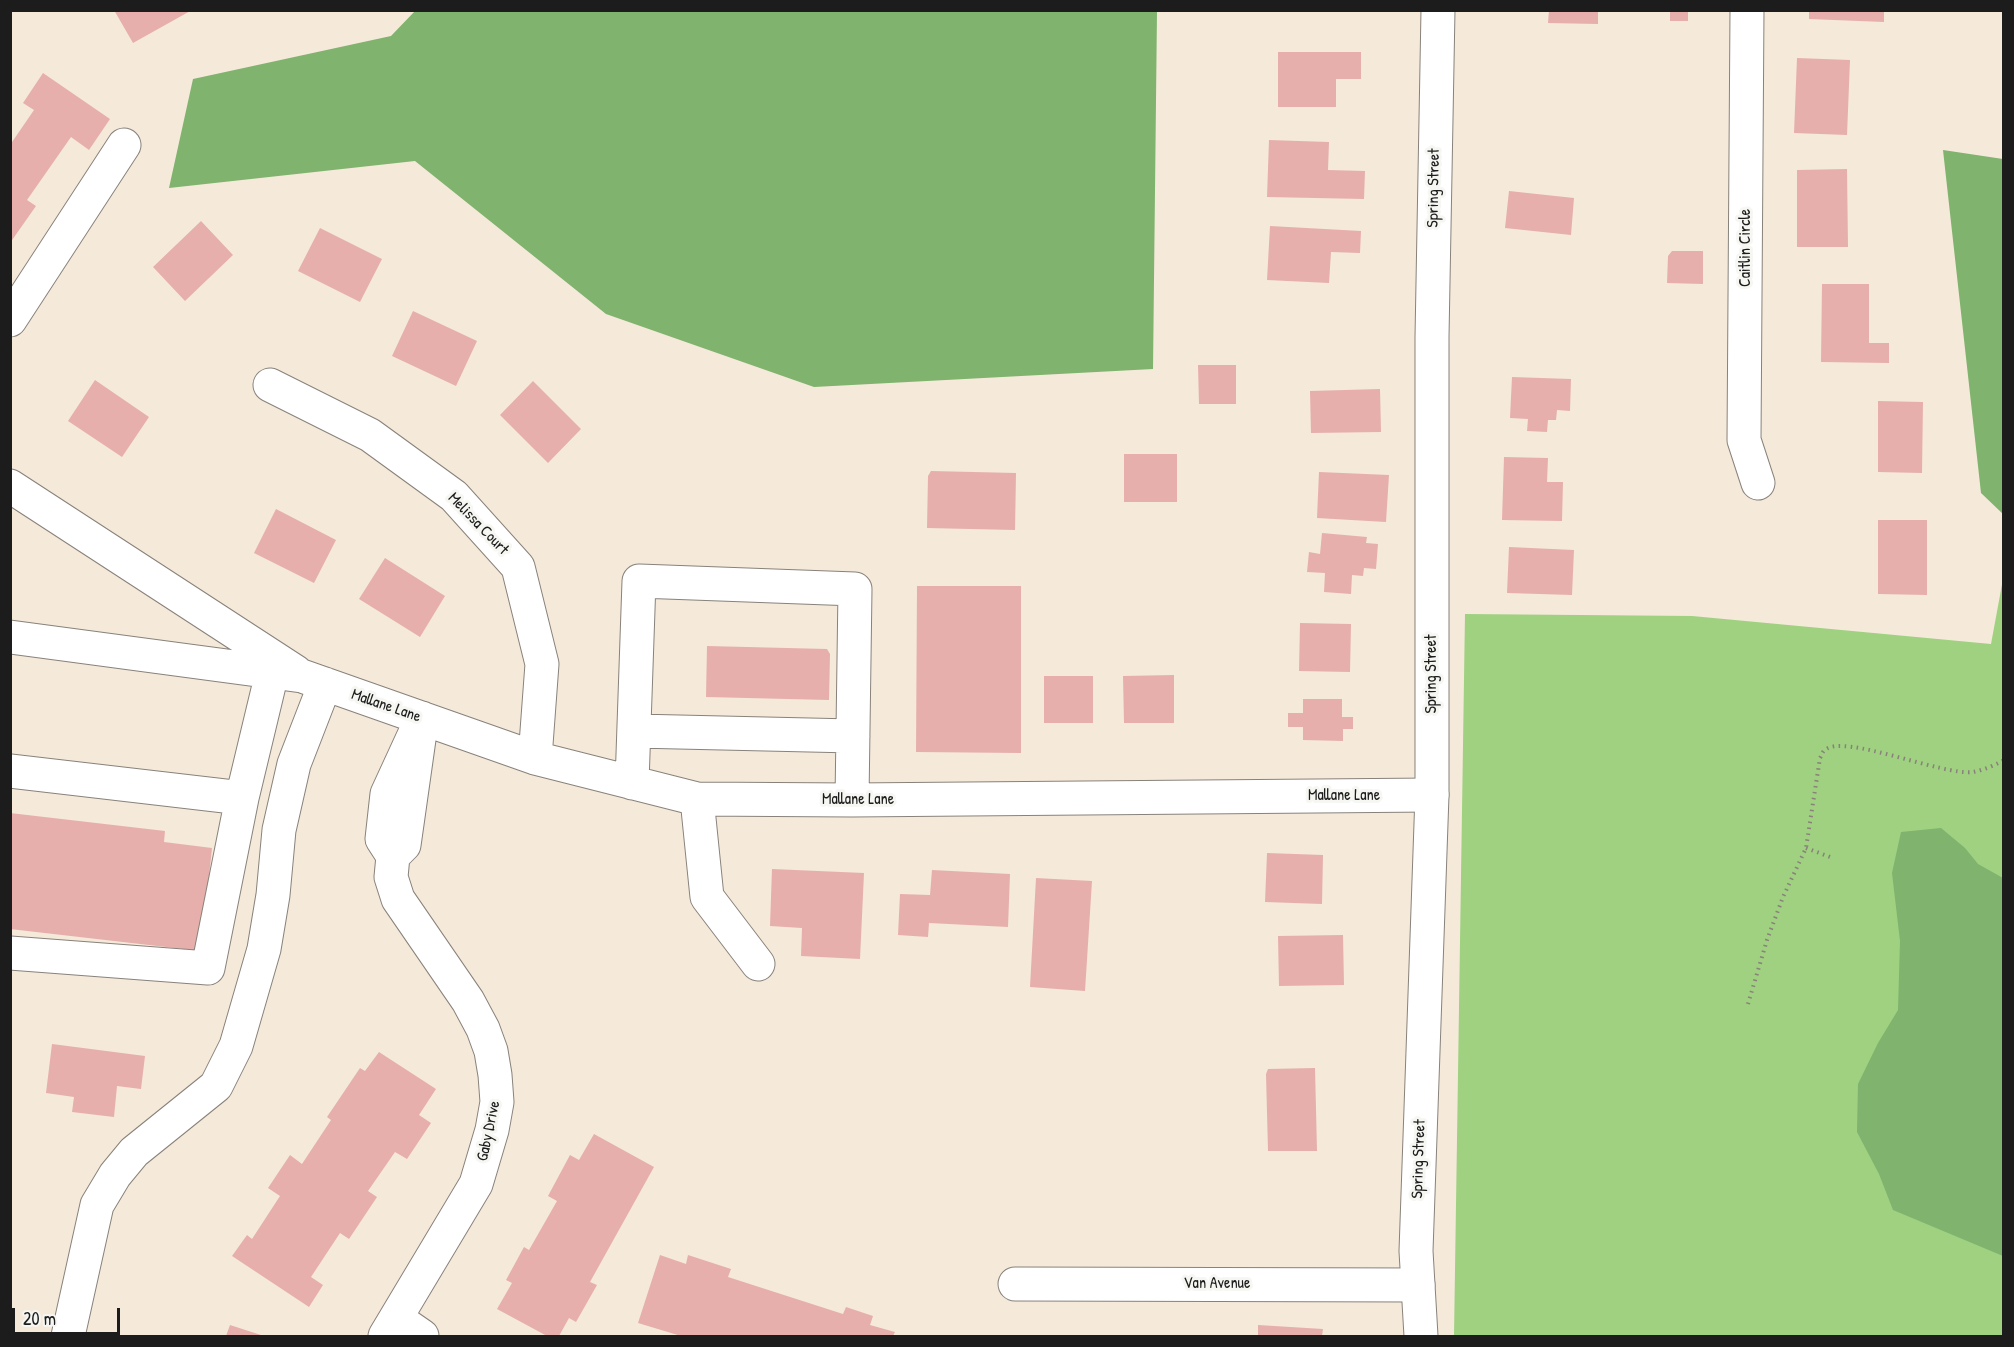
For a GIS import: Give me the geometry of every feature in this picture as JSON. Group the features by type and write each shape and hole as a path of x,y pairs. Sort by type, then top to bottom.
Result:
{"street":[{"name":"Spring Street","path":"1421,1336 1417,1239 1432,795 1431,337 1438,10"},
{"name":"Caitlin Circle","path":"1747,10 1744,440 1758,483"},
{"path":"10,320 124,145"},
{"name":"Melissa Court","path":"270,385 370,435 454,496 518,567 542,664 535,758"},
{"name":"Mallane Lane","path":"10,486 300,678"},
{"path":"632,783 639,581 855,589 852,800"},
{"name":"Mallane Lane","path":"10,637 300,678 535,758 697,799 852,800 1432,795"},
{"path":"10,953 208,968 242,798 300,678"},
{"path":"68,1336 97,1205 115,1175 134,1152 216,1086 236,1046 264,949 273,895 279,830 294,765 300,678"},
{"name":"Gaby Drive","path":"401,1330 476,1184 497,1102 491,1051 483,1029 468,1001 398,899 391,877 393,856 382,839 387,794 422,718"},
{"path":"635,731 853,736"},
{"path":"10,771 242,798"},
{"path":"697,799 707,897 758,964"},
{"name":"Van Avenue","path":"1015,1284 1418,1285"}],"path":[{"path":"1748,1004 1767,940 1783,897 1806,848 1820,758 1825,749 1832,746 1846,746 1865,749 1953,771 1973,772 2004,760"},
{"path":"1806,848 1833,858"}],"green space":[{"path":"415,11 1157,11 1153,369 814,387 606,314 415,161 169,188 193,79 391,36"},
{"path":"1943,150 2003,159 2003,514 1981,493"},
{"path":"2003,579 2003,1336 1454,1336 1465,614 1692,616 1991,644"},
{"path":"1941,828 1965,848 1978,864 2003,878 2003,1256 1893,1210 1879,1174 1857,1132 1858,1084 1878,1043 1898,1010 1900,941 1892,873 1901,832"}],"building":[{"path":"114,10 192,10 133,43"},
{"path":"1549,10 1598,10 1598,24 1548,23"},
{"path":"1670,10 1688,10 1688,21 1670,21"},
{"path":"1809,10 1884,10 1884,22 1809,19"},
{"path":"1278,52 1361,52 1361,79 1336,79 1336,107 1278,107"},
{"path":"1797,58 1850,60 1847,135 1794,133"},
{"path":"43,73 110,119 89,150 71,137 27,200 36,206 10,243 10,145 34,110 23,103"},
{"path":"1269,140 1329,142 1328,170 1365,171 1364,199 1267,197"},
{"path":"1847,169 1848,247 1797,247 1797,170"},
{"path":"1509,191 1574,198 1571,235 1505,228"},
{"path":"201,221 233,255 185,301 153,267"},
{"path":"1270,226 1361,231 1360,253 1331,252 1329,283 1267,280"},
{"path":"320,228 382,259 360,302 298,271"},
{"path":"1672,251 1703,251 1703,284 1667,283 1668,256"},
{"path":"1822,284 1869,284 1869,343 1889,343 1889,363 1821,362"},
{"path":"413,311 477,341 456,386 392,356"},
{"path":"1198,365 1236,365 1236,404 1199,404"},
{"path":"1512,377 1571,379 1570,411 1557,410 1556,420 1548,420 1547,432 1527,431 1528,419 1510,418"},
{"path":"95,380 149,417 122,457 68,421"},
{"path":"533,381 581,429 548,463 500,415"},
{"path":"1380,389 1381,432 1311,433 1310,391"},
{"path":"1878,401 1923,402 1922,473 1878,472"},
{"path":"1124,454 1177,454 1177,502 1124,502"},
{"path":"1504,457 1548,458 1547,482 1563,482 1562,521 1502,520"},
{"path":"931,471 1016,473 1015,530 927,528 928,476"},
{"path":"1319,472 1389,475 1386,522 1317,518"},
{"path":"276,509 336,540 314,583 254,553"},
{"path":"1878,520 1927,520 1927,595 1878,594"},
{"path":"1322,533 1367,537 1366,543 1378,544 1376,569 1364,568 1363,576 1352,575 1351,594 1324,592 1325,573 1307,572 1309,552 1320,554"},
{"path":"1509,547 1574,550 1572,595 1507,593"},
{"path":"385,558 445,596 420,637 359,599"},
{"path":"917,586 1021,586 1021,753 916,752"},
{"path":"1300,623 1351,624 1350,672 1299,671"},
{"path":"707,646 827,649 830,654 829,700 706,697"},
{"path":"1174,675 1174,723 1124,723 1123,676"},
{"path":"1044,676 1093,676 1093,723 1044,723"},
{"path":"1303,699 1342,699 1342,717 1353,717 1353,729 1343,729 1343,741 1303,740 1303,727 1288,727 1288,713 1303,713"},
{"path":"10,813 165,831 164,842 212,848 201,951 10,929"},
{"path":"1267,853 1323,855 1322,904 1265,902"},
{"path":"772,869 864,873 860,959 801,956 802,928 770,926"},
{"path":"932,870 1010,874 1008,927 929,923 928,937 898,935 900,894 930,895"},
{"path":"1036,878 1092,881 1085,991 1030,987"},
{"path":"1343,935 1344,985 1279,986 1278,936"},
{"path":"52,1044 145,1056 141,1089 117,1086 114,1117 72,1112 74,1097 46,1093"},
{"path":"379,1052 436,1089 419,1115 431,1123 407,1159 395,1152 368,1191 377,1197 349,1239 340,1233 311,1277 323,1285 309,1307 232,1256 247,1235 252,1239 280,1196 268,1188 290,1155 302,1164 331,1120 327,1117 360,1068 365,1071"},
{"path":"1315,1068 1317,1151 1268,1151 1266,1074 1268,1069"},
{"path":"594,1134 654,1167 590,1282 597,1285 576,1322 569,1318 559,1336 547,1336 497,1309 512,1283 506,1280 524,1247 529,1250 557,1201 548,1196 570,1155 579,1160"},
{"path":"660,1255 686,1264 688,1255 731,1269 728,1277 843,1314 846,1307 873,1316 870,1325 895,1332 893,1336 681,1336 638,1323"},
{"path":"230,1325 264,1336 226,1336"},
{"path":"1258,1325 1323,1329 1322,1336 1258,1336"}]}
